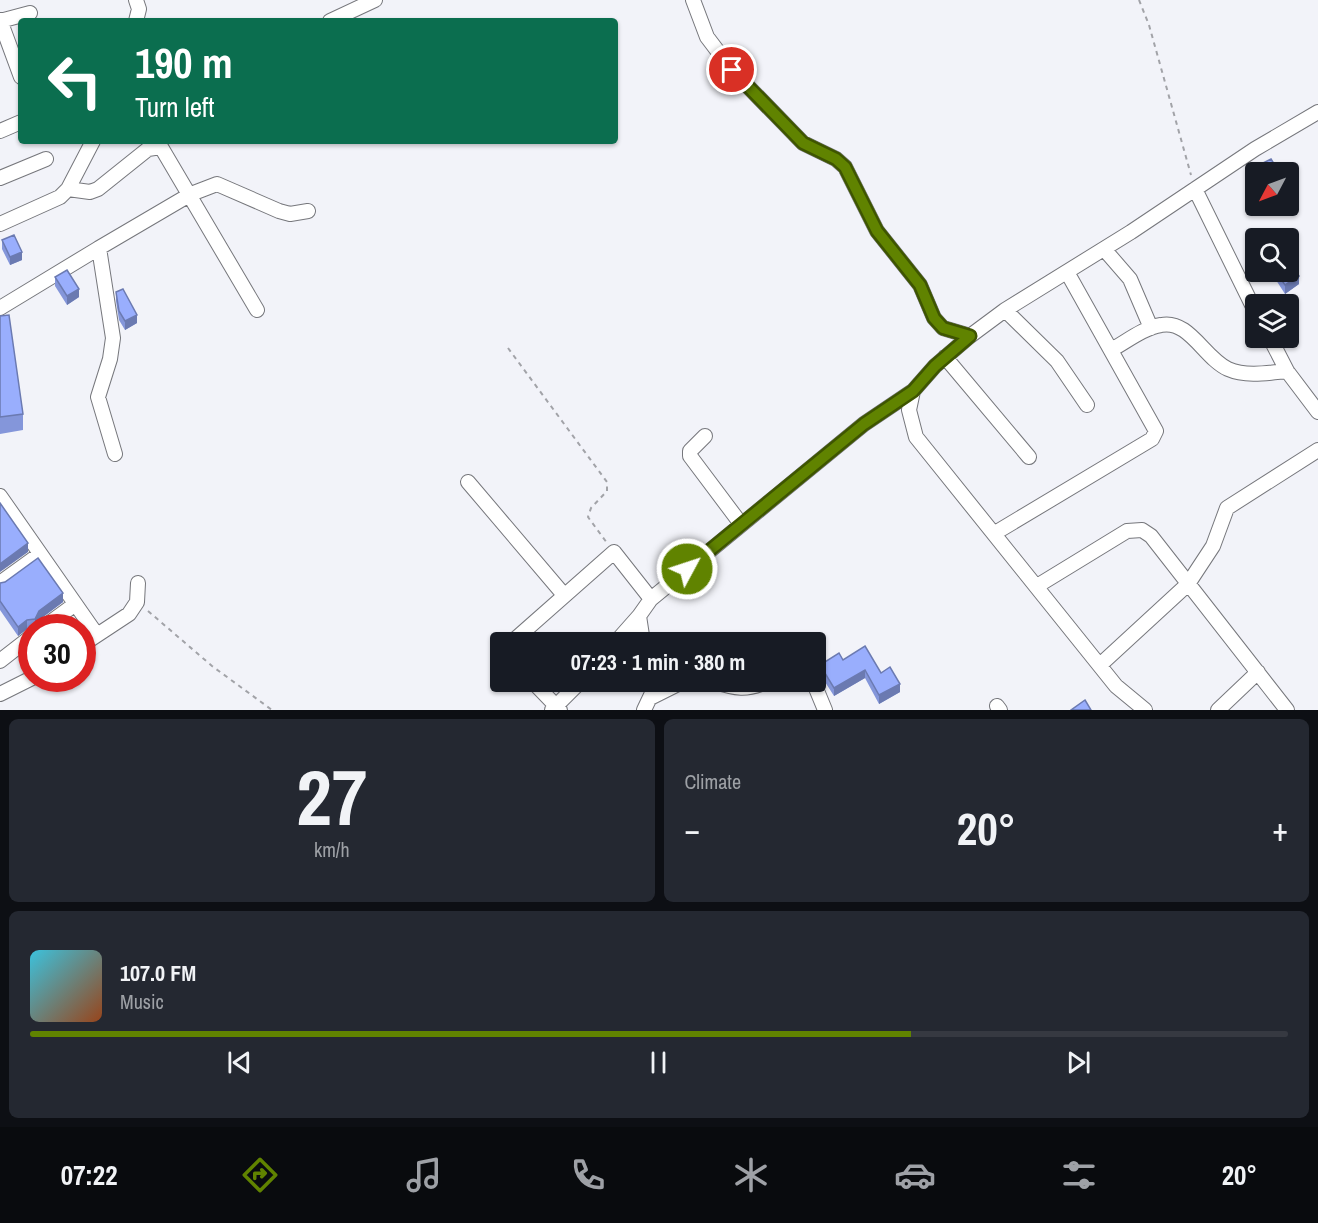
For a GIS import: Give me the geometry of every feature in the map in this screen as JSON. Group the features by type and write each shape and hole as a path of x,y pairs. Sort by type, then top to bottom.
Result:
{"street":[{"path":"136,0 139,9 137,18"},
{"path":"336,18 375,0"},
{"path":"693,0 707,37 732,70 803,143 836,159 845,167 877,231 920,285 938,324 970,336"},
{"path":"18,69 0,21 29,11"},
{"path":"625,632 651,599 864,424 913,391 945,357 970,336 1005,310 1104,249 1255,149 1318,114"},
{"path":"0,131 18,123"},
{"path":"0,224 52,202 68,189 91,144"},
{"path":"68,189 90,192 98,189 156,145 167,153 257,310"},
{"path":"0,178 46,159"},
{"path":"0,308 190,194 217,184 279,211 290,214 308,211"},
{"path":"1195,189 1247,294"},
{"path":"99,248 113,338 110,359 98,397 115,454"},
{"path":"1104,249 1130,279 1151,328"},
{"path":"994,533 1155,435 1155,427 1067,272"},
{"path":"1005,310 1057,361 1087,405"},
{"path":"1111,350 1151,328 1163,324 1175,325 1186,331 1210,357 1227,368 1241,373 1287,371"},
{"path":"1275,348 1287,371 1318,412"},
{"path":"945,357 1029,457"},
{"path":"913,391 909,410 916,437 1100,665 1116,686 1128,710"},
{"path":"705,436 690,451 690,456 741,524"},
{"path":"1100,665 1188,584 1213,546 1227,508 1318,450"},
{"path":"468,482 564,595"},
{"path":"1,501 97,635 129,614 137,602 138,583"},
{"path":"1037,586 1127,531 1137,530 1151,536 1258,672 1282,709"},
{"path":"523,632 614,552 651,599"},
{"path":"0,583 40,554"},
{"path":"62,614 74,605"},
{"path":"639,616 641,632"},
{"path":"0,661 18,647"},
{"path":"1218,710 1258,672"},
{"path":"0,694 18,685"},
{"path":"1116,686 1145,710"},
{"path":"542,692 556,708 571,692"},
{"path":"647,704 666,692"},
{"path":"818,692 825,710"}],"path":[{"path":"1139,0 1149,25 1195,189"},
{"path":"508,348 607,482 607,490 591,508 588,517 614,552"},
{"path":"137,602 212,666 272,710"}],"building":[{"path":"14,235 22,252 10,257 2,240"},
{"path":"67,270 79,289 67,296 55,277"},
{"path":"123,289 137,315 125,321 119,311 116,292"},
{"path":"9,315 23,414 0,417 0,316"},
{"path":"0,503 28,543 0,564"},
{"path":"38,558 63,593 38,614 18,614 18,627 0,601 0,583 5,582"},
{"path":"865,646 881,673 890,667 900,684 879,695 865,670 834,688 826,675 826,661 839,653 843,660"},
{"path":"1085,700 1091,710 1071,710"}],"route":[{"path":"687,569 864,424 913,391 935,366 970,336 943,328 938,324 920,285 889,249 877,231 845,167 836,159 803,143 732,70"}]}
